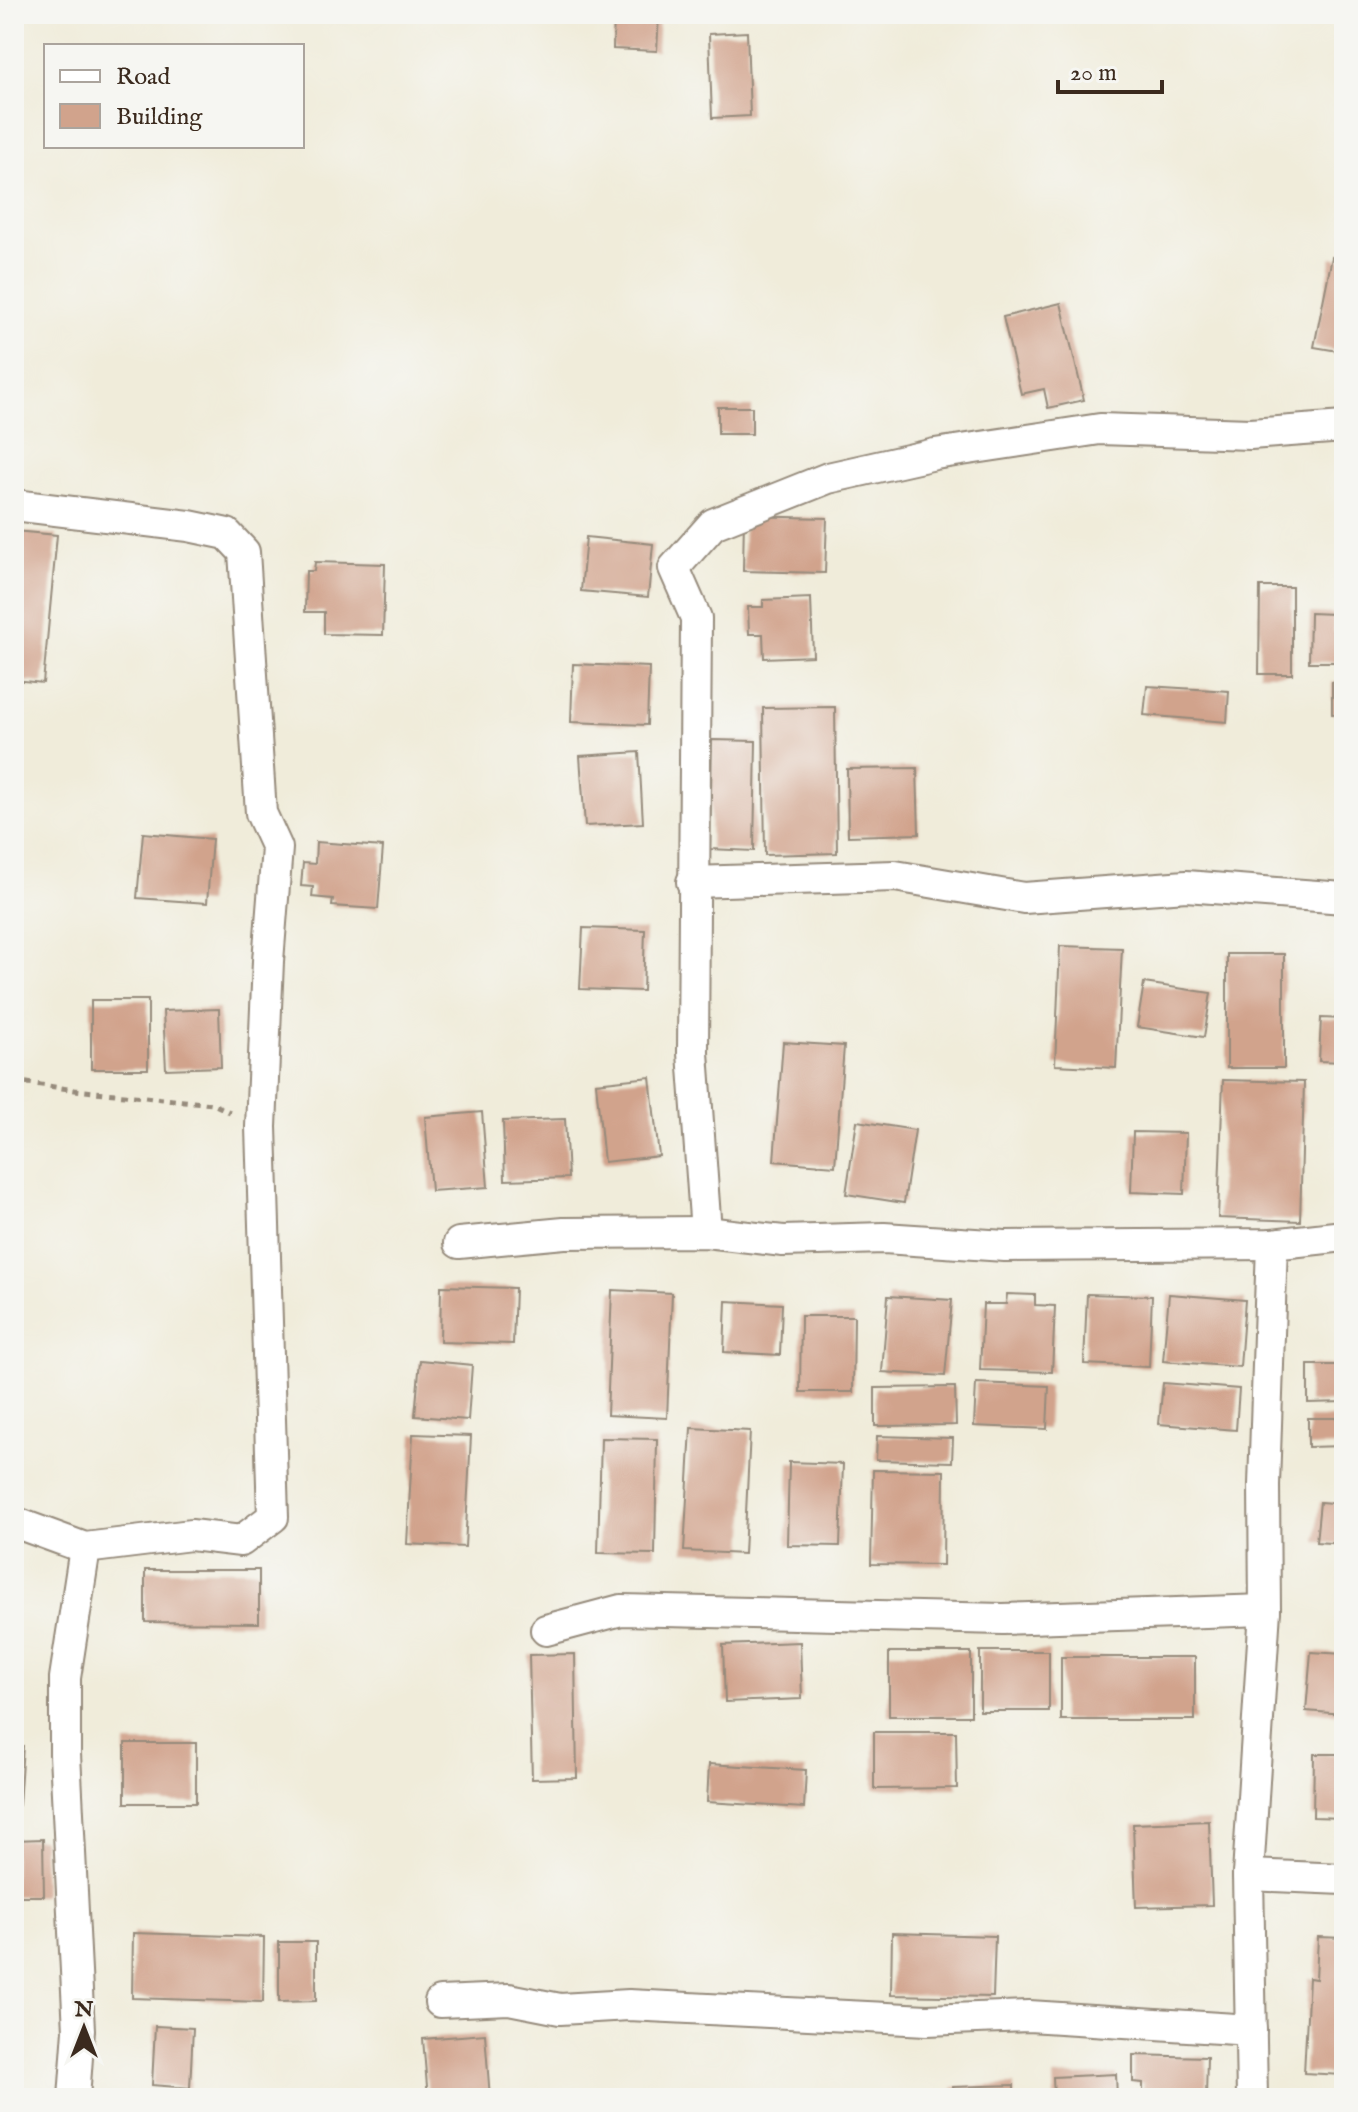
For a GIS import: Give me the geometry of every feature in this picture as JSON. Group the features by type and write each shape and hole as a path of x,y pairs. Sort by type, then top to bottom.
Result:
{"street":[{"path":"706,1232 693,1053 696,618 674,568 713,524 828,478 935,454 1100,429 1250,434 1344,427"},
{"path":"14,505 189,526 227,534 244,552 261,813 277,848 268,961 261,1127 273,1517 241,1541 191,1535 85,1548 14,1522"},
{"path":"692,882 895,876 1024,898 1186,886 1344,898"},
{"path":"459,1243 564,1233 706,1232 783,1241 884,1238 1005,1246 1272,1244 1344,1236"},
{"path":"1252,2098 1248,1875 1265,1610 1264,1485 1272,1244"},
{"path":"74,2098 79,2030 65,1754 65,1678 85,1548"},
{"path":"546,1630 621,1610 1003,1619 1265,1610"},
{"path":"1248,1875 1344,1879"},
{"path":"440,2002 509,1999 560,2009 629,2005 927,2020 1029,2016 1251,2030"}],"path":[{"path":"14,1081 213,1104 261,1127"}],"building":[{"path":"614,14 659,14 657,51 613,49"},
{"path":"747,32 750,116 712,118 709,34"},
{"path":"1332,257 1344,260 1344,352 1314,347"},
{"path":"1061,303 1084,400 1048,408 1044,389 1021,394 1003,317"},
{"path":"718,407 752,407 752,434 718,434"},
{"path":"744,516 827,518 825,573 743,571"},
{"path":"14,531 57,535 43,683 14,680"},
{"path":"586,537 653,544 648,597 581,591"},
{"path":"315,562 385,564 383,635 324,634 324,612 305,612 306,571 314,571"},
{"path":"1260,587 1292,587 1292,674 1259,674"},
{"path":"811,598 813,656 764,658 763,634 749,634 748,607 763,607 763,600"},
{"path":"1310,613 1334,614 1333,631 1344,631 1344,662 1309,662"},
{"path":"573,664 649,667 647,725 571,722"},
{"path":"1332,682 1344,682 1344,714 1332,714"},
{"path":"1147,686 1229,691 1227,722 1144,715"},
{"path":"835,707 837,853 765,855 763,708"},
{"path":"712,740 756,741 754,851 710,849"},
{"path":"639,752 643,823 585,826 580,756"},
{"path":"917,768 919,834 848,836 847,769"},
{"path":"143,833 212,839 207,903 137,898"},
{"path":"316,842 383,847 378,909 332,906 333,899 312,897 313,887 301,886 303,863 315,864"},
{"path":"583,928 645,930 643,991 580,989"},
{"path":"1060,946 1122,948 1116,1068 1055,1065"},
{"path":"1227,954 1284,954 1284,1068 1227,1068"},
{"path":"1144,983 1211,993 1204,1037 1137,1027"},
{"path":"91,1000 148,1000 148,1069 91,1069"},
{"path":"219,1009 221,1067 166,1069 163,1011"},
{"path":"1321,1018 1344,1019 1344,1062 1319,1061"},
{"path":"783,1042 844,1046 835,1166 774,1161"},
{"path":"650,1077 659,1156 604,1162 596,1083"},
{"path":"1223,1080 1304,1082 1300,1221 1218,1218"},
{"path":"482,1112 488,1187 431,1191 425,1117"},
{"path":"565,1119 568,1178 505,1180 503,1121"},
{"path":"857,1121 915,1130 904,1203 846,1194"},
{"path":"1133,1132 1186,1133 1184,1194 1131,1192"},
{"path":"441,1286 515,1288 513,1344 440,1342"},
{"path":"612,1290 672,1293 667,1418 607,1415"},
{"path":"1007,1294 1035,1295 1035,1305 1055,1306 1052,1372 980,1370 983,1304 1006,1304"},
{"path":"1087,1294 1152,1296 1149,1367 1084,1364"},
{"path":"1169,1294 1245,1300 1240,1367 1163,1361"},
{"path":"888,1296 952,1300 945,1376 882,1372"},
{"path":"726,1301 782,1304 780,1355 724,1352"},
{"path":"801,1316 854,1316 853,1392 800,1392"},
{"path":"420,1360 472,1365 468,1420 415,1416"},
{"path":"1308,1365 1344,1365 1344,1402 1308,1403"},
{"path":"976,1383 1049,1386 1047,1429 974,1426"},
{"path":"1163,1383 1239,1389 1236,1430 1159,1424"},
{"path":"955,1387 956,1425 875,1426 875,1388"},
{"path":"1308,1418 1344,1418 1344,1446 1308,1447"},
{"path":"691,1428 750,1431 744,1554 684,1551"},
{"path":"413,1434 471,1436 465,1547 407,1544"},
{"path":"877,1436 953,1438 952,1462 876,1460"},
{"path":"601,1438 657,1439 655,1554 598,1553"},
{"path":"789,1462 843,1464 840,1546 787,1545"},
{"path":"873,1470 944,1471 943,1565 871,1564"},
{"path":"1320,1502 1344,1504 1344,1544 1316,1542"},
{"path":"145,1570 259,1570 259,1623 145,1622"},
{"path":"800,1642 802,1699 725,1702 723,1645"},
{"path":"980,1651 1049,1651 1049,1711 980,1711"},
{"path":"889,1652 971,1652 971,1716 889,1716"},
{"path":"1311,1652 1344,1654 1344,1714 1306,1711"},
{"path":"575,1654 577,1778 532,1779 529,1655"},
{"path":"1061,1657 1195,1657 1195,1720 1061,1720"},
{"path":"874,1732 956,1732 957,1788 874,1789"},
{"path":"125,1743 196,1743 196,1803 125,1803"},
{"path":"14,1745 23,1746 19,1805 14,1804"},
{"path":"1314,1754 1344,1754 1344,1818 1313,1817"},
{"path":"709,1764 806,1770 804,1808 707,1802"},
{"path":"1209,1821 1212,1905 1136,1907 1133,1824"},
{"path":"43,1839 44,1896 14,1896 14,1840"},
{"path":"133,1933 264,1937 263,2002 132,1998"},
{"path":"892,1933 995,1936 993,1997 891,1995"},
{"path":"1318,1937 1344,1938 1344,2075 1304,2073 1309,1978 1316,1979"},
{"path":"279,1942 316,1942 316,2001 279,2002"},
{"path":"155,2026 193,2028 190,2088 152,2085"},
{"path":"485,2034 490,2098 428,2098 423,2039"},
{"path":"1133,2055 1207,2057 1206,2098 1143,2098 1143,2083 1133,2082"},
{"path":"1116,2074 1117,2098 1054,2098 1053,2077"},
{"path":"1014,2085 1014,2098 954,2098 953,2087"}]}
